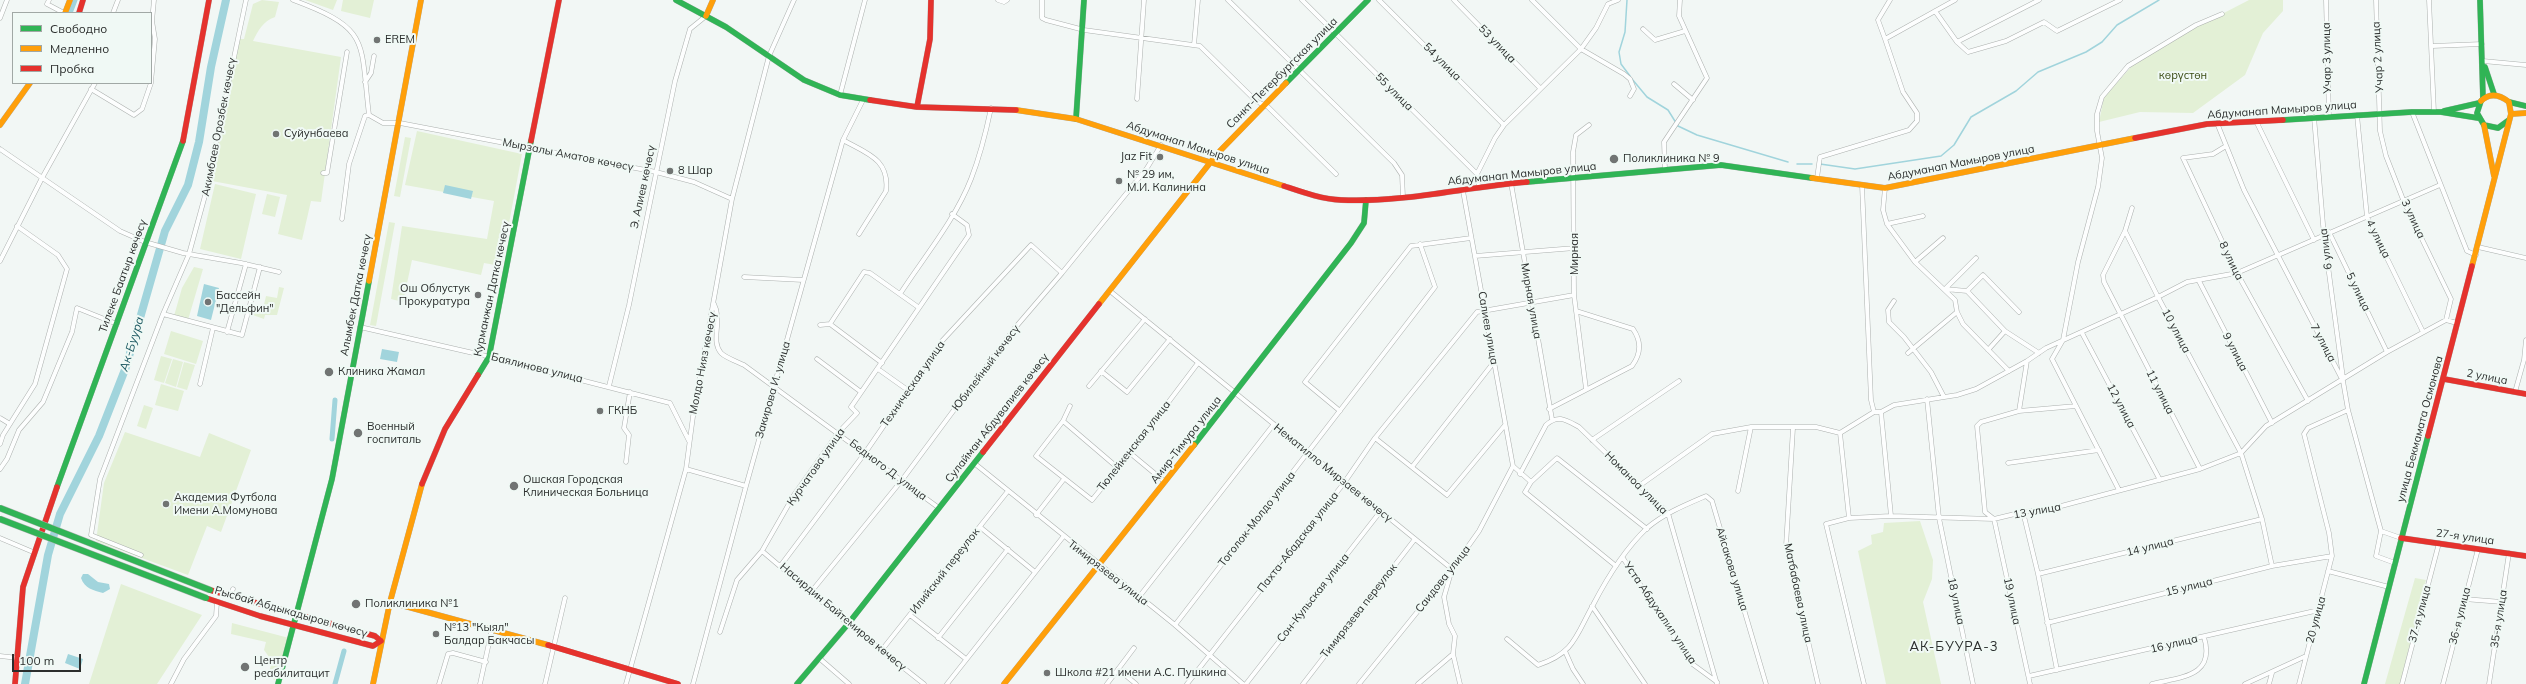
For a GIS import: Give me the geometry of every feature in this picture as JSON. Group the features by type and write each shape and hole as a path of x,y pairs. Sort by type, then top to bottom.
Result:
{"main road":[{"path":"64,12 70,0"},
{"path":"79,12 83,0"},
{"name":"Тилеке Баатыр көчөсү","path":"15,684 23,587 32,552 117,324 145,242 175,167 184,138 209,0"},
{"name":"Алымбек Датка көчөсү","path":"278,684 298,615 332,479 400,123 421,0"},
{"name":"Курманжан Датка көчөсү","path":"372,684 390,602 425,472 445,430 489,357 559,0"},
{"name":"Абдуманап Мамыров улица","path":"676,0 706,16 804,80 840,95 863,100 917,107 991,108 1030,111 1076,119 1324,198 1366,200 1403,197 1463,191 1479,187 1511,183 1721,165 1885,188 2100,145 2217,124 2412,112 2441,112"},
{"name":"Э. Алиев көчөсү","path":"706,16 713,0"},
{"path":"917,107 930,39 931,0"},
{"path":"1076,119 1084,30 1084,0"},
{"name":"Санкт-Петербургская улица","path":"1211,163 1217,154 1263,105 1368,0"},
{"path":"2478,118 2481,100 2483,61 2480,0"},
{"path":"2483,61 2494,94"},
{"path":"20,94 23,84"},
{"path":"0,125 20,94 29,84"},
{"path":"2441,112 2481,100 2494,94 2500,95 2508,102 2526,106"},
{"path":"2508,102 2510,117"},
{"path":"2441,112 2478,118 2484,125 2495,179"},
{"path":"2484,125 2495,129 2501,127 2510,117 2526,113"},
{"name":"улица Бекмамата Осмонова","path":"2364,684 2476,255 2510,117"},
{"name":"Сулайман Абдувалиев көчөсү","path":"797,684 848,624 1110,291 1137,254 1211,163"},
{"name":"Амир-Тимура улица","path":"1004,684 1236,393 1360,229 1364,223 1366,200"},
{"name":"2 улица","path":"2444,379 2526,394"},
{"name":"Рысбай Абдыкадыров көчөсү","path":"0,508 230,597 375,636 381,641 373,646 294,626 217,602 0,519"},
{"name":"27-я улица","path":"2401,538 2526,556"},
{"path":"390,602 631,668 678,684"}],"street":[{"path":"0,18 1,12 7,0"},
{"path":"49,0 46,4 62,12"},
{"path":"113,12 118,0"},
{"path":"152,72 155,39 152,21 154,0"},
{"name":"Акимбаев Орозбек көчөсү","path":"141,555 91,535 100,479 163,314 189,254 206,192 246,0"},
{"path":"294,0 343,21 356,35 362,51 369,115"},
{"name":"Молдо Нияз көчөсү","path":"626,684 686,469 689,442 732,200 769,56 794,0"},
{"path":"840,95 866,0"},
{"path":"998,0 1004,2 1007,0"},
{"path":"1042,0 1043,19 1084,30 1200,46 1256,101 1268,107 1336,174"},
{"path":"1137,99 1144,0"},
{"path":"1194,45 1198,0"},
{"path":"1228,0 1394,163 1402,175 1403,197"},
{"name":"55 улица","path":"1302,0 1477,174"},
{"name":"54 улица","path":"1379,0 1504,125"},
{"name":"53 улица","path":"1454,0 1540,88"},
{"path":"1532,0 1580,49 1630,79 1634,88 1630,96"},
{"path":"1604,0 1608,4"},
{"path":"1479,187 1477,174 1495,138 1504,125 1580,49 1596,28 1608,4 1618,0"},
{"path":"1665,170 1664,142 1673,126 1694,100 1707,78 1679,16 1680,0"},
{"path":"1817,178 1820,157 1908,130 1917,121 1917,113 1903,92 1878,20 1890,0"},
{"path":"1885,39 1955,0"},
{"path":"1957,42 2039,0"},
{"path":"1935,11 1957,42 1968,52 2006,41 2044,22 2057,31 2120,0"},
{"name":"Учар 3 улица","path":"2326,0 2329,117"},
{"name":"Учар 2 улица","path":"2376,0 2381,114"},
{"path":"2429,0 2434,112"},
{"path":"2120,490 2052,360 2063,340 2078,262 2098,187 2102,158 2097,114 2102,97 2128,66 2196,25 2222,14"},
{"name":"Э. Алиев көчөсү","path":"609,386 629,305 656,172 687,36 695,23 706,16"},
{"path":"1644,29 1655,40 1685,31"},
{"path":"2432,46 2482,44"},
{"path":"323,173 328,174 347,52"},
{"path":"365,82 372,73 374,56"},
{"path":"2483,61 2526,65"},
{"path":"0,261 42,178 94,84"},
{"path":"91,89 134,115 142,109 151,84"},
{"path":"1674,84 1694,100"},
{"name":"Закирова И. улица","path":"693,684 746,486 775,387 802,280 843,140 863,100"},
{"path":"900,294 952,214 970,180 983,144 991,108"},
{"path":"2412,112 2467,251 2476,255"},
{"name":"3 улица","path":"2381,114 2380,131 2386,156 2404,202 2451,299 2446,320"},
{"path":"369,115 383,122 400,123"},
{"path":"342,219 349,164 365,116 369,115"},
{"name":"4 улица","path":"2357,115 2367,217 2423,332"},
{"name":"6 улица","path":"2314,118 2324,236 2343,381"},
{"path":"2256,121 2314,240"},
{"name":"Мырзалы Аматов көчөсү","path":"400,123 656,172 694,182 732,200"},
{"name":"7 улица","path":"2217,124 2244,190 2276,256 2343,381 2348,410 2381,532 2376,556 2395,563"},
{"name":"Мирная","path":"1586,389 1574,294 1575,248 1573,152 1576,134 1589,125"},
{"path":"843,140 878,160 884,171 887,185 886,191 859,234"},
{"name":"Юбилейный көчөсү","path":"812,592 902,480 1014,329 1062,273 1147,168 1161,145"},
{"name":"8 улица","path":"2226,146 2213,154 2183,158 2237,273 2308,401"},
{"path":"0,149 120,230 145,242 189,254 246,264 280,272"},
{"name":"Мирная улица","path":"1511,183 1549,409 1552,419"},
{"path":"1862,185 1861,207 1871,400 1874,412"},
{"path":"2132,208 2125,231 2158,297 2187,282 2237,273 2440,186"},
{"path":"1885,188 1883,210 1887,224 1915,262 1945,288 1955,300 1957,312 1963,324 2009,371"},
{"name":"Салиев улица","path":"1463,191 1513,466"},
{"name":"Курчатова улица","path":"720,632 737,580 762,551 794,495 838,433 857,412 851,407 969,234 970,230 967,225 952,214"},
{"path":"1887,224 1923,216"},
{"path":"0,444 10,424 35,384 67,269 58,255 17,226"},
{"name":"11 улица","path":"2125,231 2113,251 2103,274 2104,282 2200,469"},
{"name":"5 улица","path":"2330,232 2387,352"},
{"path":"1340,412 1305,382 1411,246 1471,238"},
{"path":"1915,262 1943,238"},
{"name":"Тоголок-Молдо улица","path":"1174,625 1436,286 1420,244"},
{"name":"Техническая улица","path":"781,565 865,453 942,341 1031,245 1062,273"},
{"path":"2478,247 2526,258"},
{"path":"1476,256 1522,251 1575,248"},
{"path":"1945,288 1976,258"},
{"path":"227,332 246,264"},
{"path":"163,314 242,335 260,267"},
{"path":"830,324 864,272 870,273 918,307"},
{"path":"1968,291 1983,275 2019,312"},
{"path":"744,277 802,280"},
{"name":"9 улица","path":"2199,281 2272,423"},
{"path":"1945,288 1968,291 2005,331 2039,353"},
{"name":"Нематилло Мирзаев көчөсү","path":"1110,291 1274,424 1344,483 1452,569"},
{"path":"1485,312 1574,294"},
{"name":"10 улица","path":"1881,412 1894,405 1944,397 1976,389 2027,362 2039,353 2063,340 2121,316 2158,297 2241,453 2262,519 2272,566"},
{"path":"1894,301 1888,310 1889,322 1931,372 1944,397"},
{"name":"Бедного Д. улица","path":"714,304 719,313 716,340 722,353 744,365 775,387 939,508"},
{"path":"0,469 7,459 19,430 43,402 72,332 77,308 117,324"},
{"name":"Пахта-Абадская улица","path":"1187,684 1344,483 1375,438 1477,312 1485,312"},
{"path":"1549,409 1632,366 1638,358 1639,338 1633,329 1576,312"},
{"path":"1908,353 1914,350 1957,312"},
{"path":"1089,386 1145,319"},
{"path":"2241,453 2272,423 2343,381 2387,352 2446,320 2458,323"},
{"path":"820,325 830,324 882,363"},
{"name":"Баялинова улица","path":"360,327 609,386 670,402 689,442"},
{"path":"200,384 214,328"},
{"path":"1988,350 2005,331"},
{"name":"12 улица","path":"2082,333 2160,480"},
{"path":"1101,371 1127,392 1170,339"},
{"path":"2515,392 2524,360 2526,340"},
{"path":"817,359 861,392"},
{"path":"1412,467 1494,362"},
{"path":"2027,362 2019,411 2076,406"},
{"name":"Тюлейкенская улица","path":"1070,406 1063,422 1036,456 1092,500 1130,453 1198,363"},
{"path":"878,369 909,391"},
{"path":"1592,440 1679,381"},
{"path":"626,462 629,435 624,428 630,392"},
{"name":"18 улица","path":"1927,399 1939,518 1973,684"},
{"path":"2332,556 2329,533 2304,434 2308,428 2348,410"},
{"name":"19 улица","path":"2019,411 1981,422 1977,426 1986,512 1994,519 2030,684"},
{"path":"1639,486 1712,434 1751,427 1816,427 1840,434 1874,412 1881,412 1891,516"},
{"path":"0,418 10,424"},
{"name":"Номаноа улица","path":"1552,419 1563,418 1579,427 1668,513 1717,683"},
{"path":"1520,474 1546,425 1552,419"},
{"path":"1063,422 1118,468"},
{"path":"1139,597 1274,424"},
{"path":"1375,438 1447,495 1505,425"},
{"path":"1738,491 1751,427"},
{"name":"Матбабаева улица","path":"1793,428 1786,546 1818,684"},
{"path":"1840,434 1849,518"},
{"path":"2008,463 2098,450"},
{"path":"1130,453 1166,482"},
{"name":"13 улица","path":"1864,684 1826,524 1849,518 1891,516 1994,519 2023,512 2050,510 2200,469 2241,453"},
{"path":"1513,466 1520,474 1531,482 1557,458 1647,529"},
{"name":"Тимирязева улица","path":"974,463 1063,537 1174,625 1243,684"},
{"name":"Саидова улица","path":"1359,684 1452,569 1479,532 1513,466"},
{"path":"686,469 746,486"},
{"path":"1036,515 1064,479"},
{"name":"Уста Абдухалил улица","path":"1531,482 1525,492 1616,566"},
{"name":"Илийский переулок","path":"882,650 1008,490"},
{"name":"Айсакова улица","path":"1668,513 1706,496 1712,501 1766,684"},
{"name":"Сон-Кульская улица","path":"1246,684 1380,512"},
{"path":"2023,512 2038,574 2057,670"},
{"path":"1507,639 1538,665 1565,651 1581,632 1592,606 1616,566 1647,529 1668,513"},
{"name":"14 улица","path":"2038,574 2262,519"},
{"path":"980,527 1035,572"},
{"path":"2381,532 2401,538"},
{"path":"947,684 1063,537"},
{"path":"0,538 32,552"},
{"name":"Тимирязева переулок","path":"1303,684 1415,539"},
{"name":"37-я улица","path":"2402,684 2438,543"},
{"name":"36-я улица","path":"2443,684 2478,549"},
{"path":"938,638 1008,550"},
{"name":"Насирдин Байтемиров көчөсү","path":"762,551 781,565 848,624 924,684"},
{"name":"35-я улица","path":"2489,684 2509,553"},
{"name":"15 улица","path":"2047,623 2272,566 2332,556"},
{"name":"20 улица","path":"2299,684 2332,556"},
{"name":"Уста Абдухалил улица","path":"1622,558 1691,663 1717,683"},
{"path":"1452,569 1444,597 1449,624 1455,636 1453,654 1460,684"},
{"path":"2328,571 2389,588"},
{"path":"230,597 233,589"},
{"path":"545,684 565,598"},
{"path":"2464,599 2502,602"},
{"path":"171,684 184,659 216,616 217,602"},
{"path":"1592,606 1646,684"},
{"name":"16 улица","path":"2029,676 2319,610"},
{"path":"910,615 966,659"},
{"path":"480,684 492,629"},
{"path":"2152,684 2194,674 2202,668 2207,648 2204,637"},
{"path":"1107,684 1134,648"},
{"path":"1565,651 1573,669 1583,684"},
{"path":"439,684 448,654 486,662"},
{"path":"1418,684 1453,654"},
{"path":"0,656 18,658"},
{"path":"2245,684 2306,656"},
{"path":"819,658 849,684"},
{"path":"1118,669 1136,684"},
{"path":"2269,684 2272,672"}],"green space":[{"name":"Суйунбаева","path":"262,0 279,2 275,17 264,24 253,41 341,57 321,202 311,201 302,240 278,234 287,195 212,181 238,39 244,39 253,4"},
{"path":"305,0 337,0 333,10"},
{"path":"343,0 374,0 370,18 341,11"},
{"name":"көрүстөн","path":"2249,0 2283,0 2283,11 2263,33 2245,75 2193,113 2140,112 2099,122 2104,97 2132,66 2191,30"},
{"path":"417,131 522,154 501,266 484,263 481,275 412,260 403,302 391,299 402,226 487,239 494,201 405,185"},
{"path":"405,137 411,138 400,197 394,196"},
{"path":"215,184 256,194 241,259 200,249"},
{"path":"267,194 280,197 275,217 262,214"},
{"path":"389,222 395,223 376,326 370,325"},
{"path":"194,267 203,269 188,320 174,316 182,288"},
{"path":"279,287 284,288 277,315 265,315 264,319 250,314 252,306 263,309 266,296 277,298"},
{"path":"171,331 203,341 196,364 164,354"},
{"path":"161,356 172,359 164,383 154,380"},
{"path":"173,359 183,362 176,387 165,383"},
{"path":"184,362 195,365 187,390 177,387"},
{"path":"161,384 184,391 178,411 155,405"},
{"path":"144,405 153,408 146,429 137,426"},
{"name":"Академия Футбола Имени А.Момунова","path":"125,432 200,457 209,433 251,450 221,532 207,526 188,575 96,541 104,483"},
{"path":"1920,521 1933,560 1932,579 1923,602 1941,684 1886,684 1858,551 1872,544 1871,535 1883,532 1884,523"},
{"path":"2415,578 2426,580 2400,684 2385,684"},
{"path":"121,584 202,615 157,684 89,684"},
{"path":"232,623 289,638 275,680 268,677 272,661 264,650 266,642 231,634"}],"water":[{"path":"445,185 473,191 471,199 443,193"},
{"name":"Бассейн \"Дельфин\"","path":"204,284 219,288 211,320 197,316"},
{"path":"382,349 399,352 397,362 380,359"},
{"path":"83,574 88,574 98,582 109,584 110,589 103,593 90,588 85,585 81,578"},
{"path":"68,654 83,659 80,669 65,663"}],"waterway":[{"path":"70,12 75,0"},
{"name":"Ак-Буура","path":"25,684 48,555 60,514 99,436 126,367 165,231 188,185 199,142 211,67 226,0"},
{"path":"1627,0 1625,32 1619,52 1621,64 1630,76"},
{"path":"1820,164 1855,169 1941,156 1954,145 1971,117 2016,91 2038,72 2086,52 2102,42 2117,25 2159,0"},
{"path":"1632,79 1647,97 1668,110 1678,126 1697,135 1788,162"},
{"path":"1797,164 1812,164"},
{"path":"332,439 335,400"},
{"path":"335,684 344,651"}],"traffic: fast":[{"path":"676,0 726,27 804,80 840,95 870,100"},
{"path":"1076,119 1084,0"},
{"path":"1286,83 1368,0"},
{"path":"2480,0 2483,98"},
{"path":"2485,67 2494,94"},
{"path":"2481,101 2477,113 2484,125 2498,128 2509,120"},
{"path":"2509,102 2526,106"},
{"path":"2444,111 2479,103"},
{"path":"2283,120 2412,112 2441,112 2478,118"},
{"path":"57,487 183,141"},
{"path":"478,375 489,357 531,141"},
{"path":"1527,182 1721,165 1812,178"},
{"path":"1194,445 1351,243 1364,223 1366,200"},
{"path":"278,684 332,479 369,281"},
{"path":"2364,684 2428,436"},
{"path":"797,684 848,624 983,452"},
{"path":"0,508 210,590"},
{"path":"0,519 206,598"}],"traffic: slow":[{"path":"65,12 70,0"},
{"path":"369,281 421,0"},
{"path":"706,16 713,0"},
{"path":"1099,304 1217,154 1286,83"},
{"path":"0,125 29,84"},
{"path":"2472,266 2511,114 2509,102 2499,96 2488,96 2481,101"},
{"path":"1016,110 1076,119 1284,186"},
{"path":"2511,114 2526,113"},
{"path":"2484,125 2494,176"},
{"path":"1812,178 1885,188 2135,138"},
{"path":"1004,684 1194,445"},
{"path":"373,684 390,602 422,484"},
{"path":"390,602 548,645"}],"traffic: jam":[{"path":"79,12 83,0"},
{"path":"183,141 209,0"},
{"path":"531,141 559,0"},
{"path":"917,107 930,39 931,0"},
{"path":"870,100 917,107 1016,110"},
{"path":"2135,138 2207,124 2283,120"},
{"path":"1284,186 1326,198 1341,200 1364,200 1411,197 1527,182"},
{"path":"2428,436 2472,266"},
{"path":"983,452 1099,304"},
{"path":"422,484 445,429 478,375"},
{"path":"2444,379 2526,394"},
{"path":"15,684 23,587 57,487"},
{"path":"2401,538 2526,556"},
{"path":"210,590 375,636 381,641"},
{"path":"206,598 260,616 373,646 381,641"},
{"path":"548,645 678,684"}],"place":[{"name":"EREM","path":"377,40"},
{"name":"Суйунбаева","path":"276,134"},
{"name":"Jaz Fit","path":"1160,157"},
{"name":"Поликлиника № 9","path":"1614,159"},
{"name":"8 Шар","path":"670,171"},
{"name":"№ 29 им, М.И. Калинина","path":"1119,181"},
{"name":"Ош Облустук Прокуратура","path":"478,295"},
{"name":"Бассейн \"Дельфин\"","path":"208,302"},
{"name":"Клиника Жамал","path":"329,372"},
{"name":"ГКНБ","path":"600,411"},
{"name":"Военный госпиталь","path":"358,433"},
{"name":"Ошская Городская Клиническая Больница","path":"514,486"},
{"name":"Академия Футбола Имени А.Момунова","path":"166,504"},
{"name":"Поликлиника №1","path":"356,604"},
{"name":"№13 \"Кыял\" Балдар Бакчасы","path":"436,634"},
{"name":"Центр реабилитацит","path":"245,667"},
{"name":"Школа #21 имени А.С. Пушкина","path":"1047,673"}],"district":[{"name":"АК-БУУРА-3","path":"1954,647"}]}
